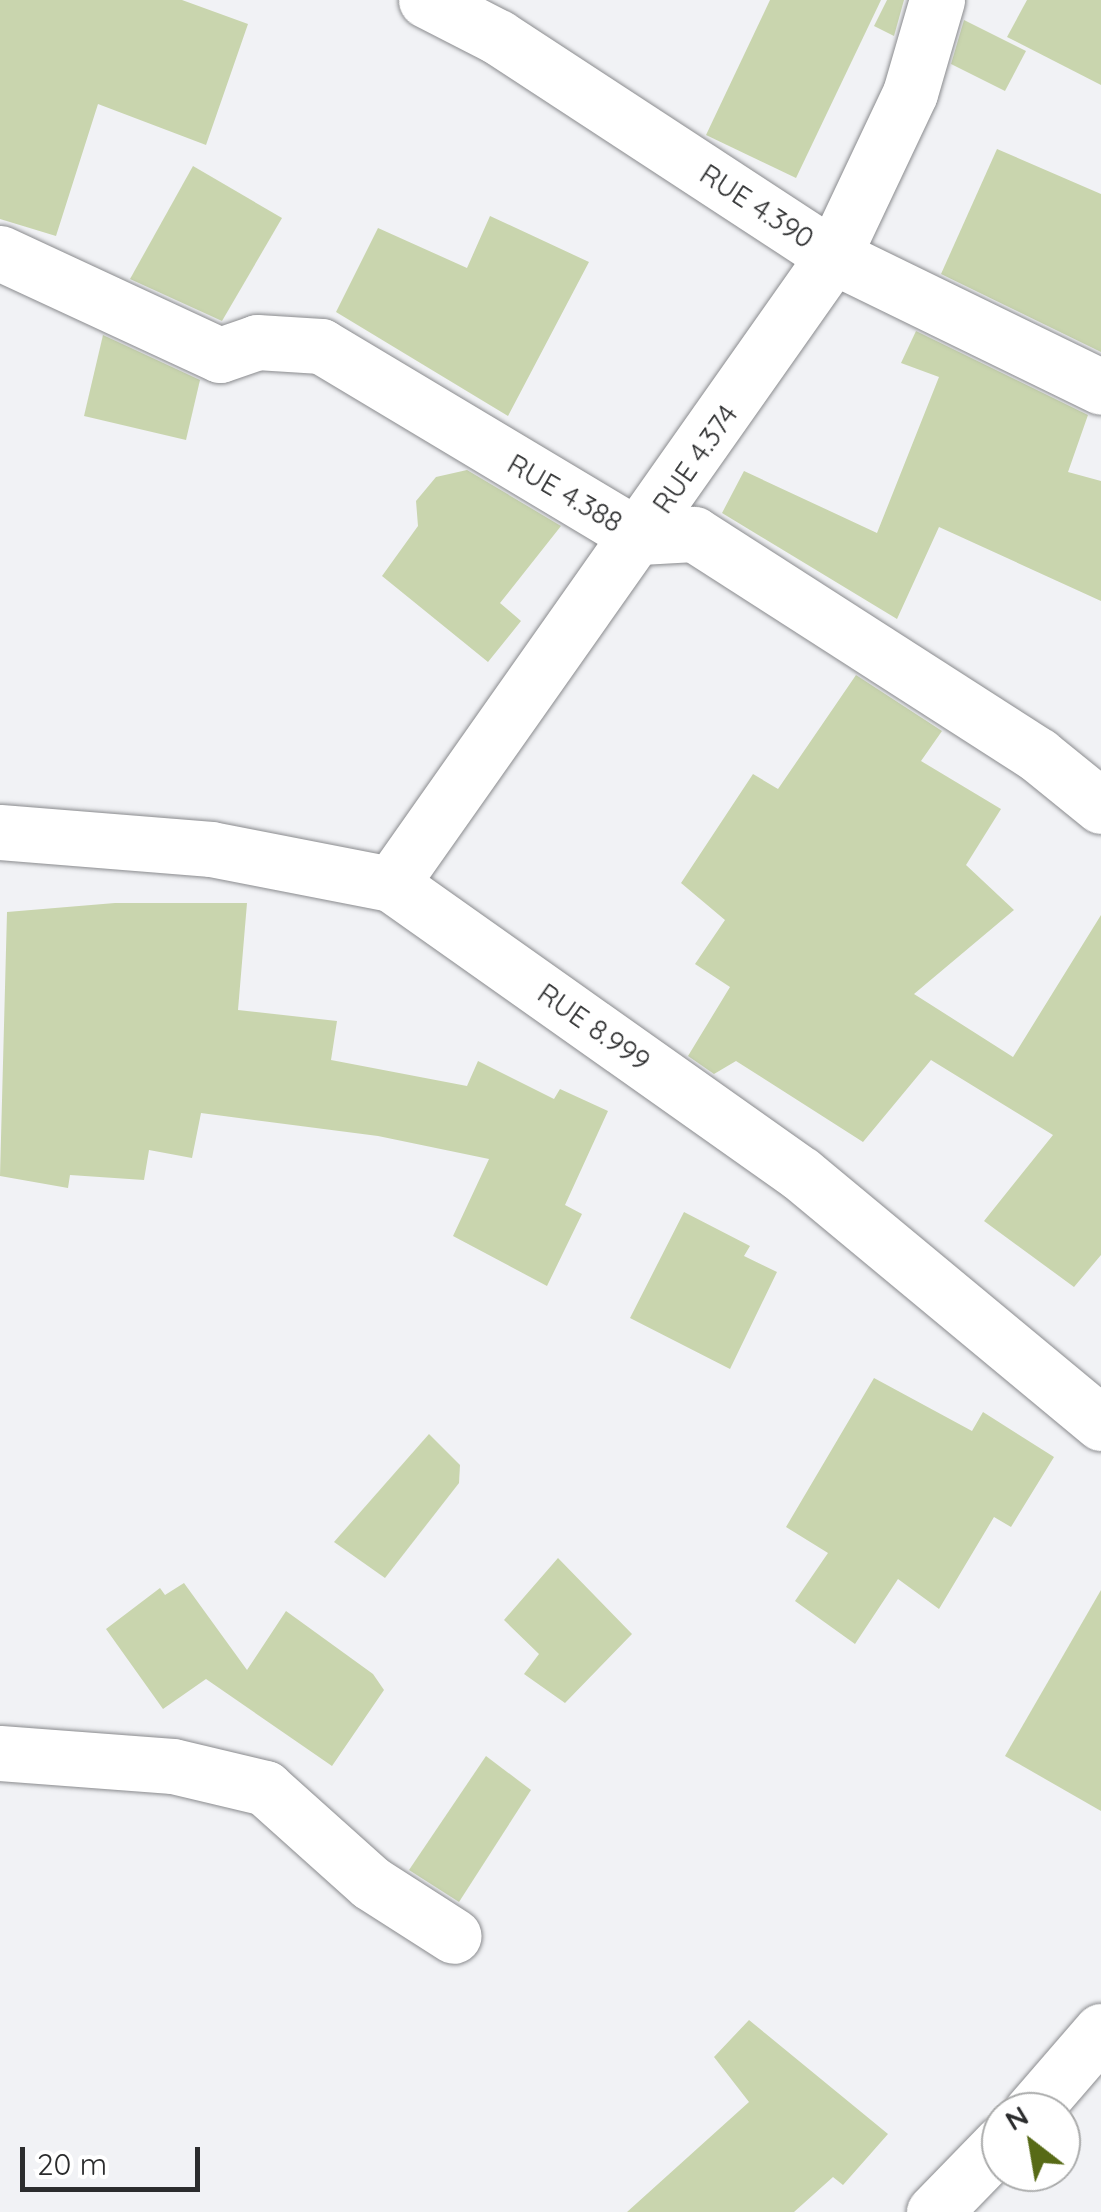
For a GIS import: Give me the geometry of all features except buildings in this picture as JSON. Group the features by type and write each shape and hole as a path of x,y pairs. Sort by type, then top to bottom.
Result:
{"street":[{"name":"RUE 4.390","path":"426,0 498,37 834,256 1101,387"},
{"name":"RUE 4.374","path":"391,884 640,537 834,256 910,94 937,0"},
{"name":"RUE 4.388","path":"0,253 220,355 257,342 321,346 640,537 694,534 1038,755 1101,806"},
{"name":"RUE 8.999","path":"0,832 211,849 391,884 802,1174 1101,1423"},
{"path":"0,1753 173,1766 265,1788 371,1883 454,1936"},
{"path":"1048,2092 1101,2031"},
{"path":"934,2212 981,2164"}]}
